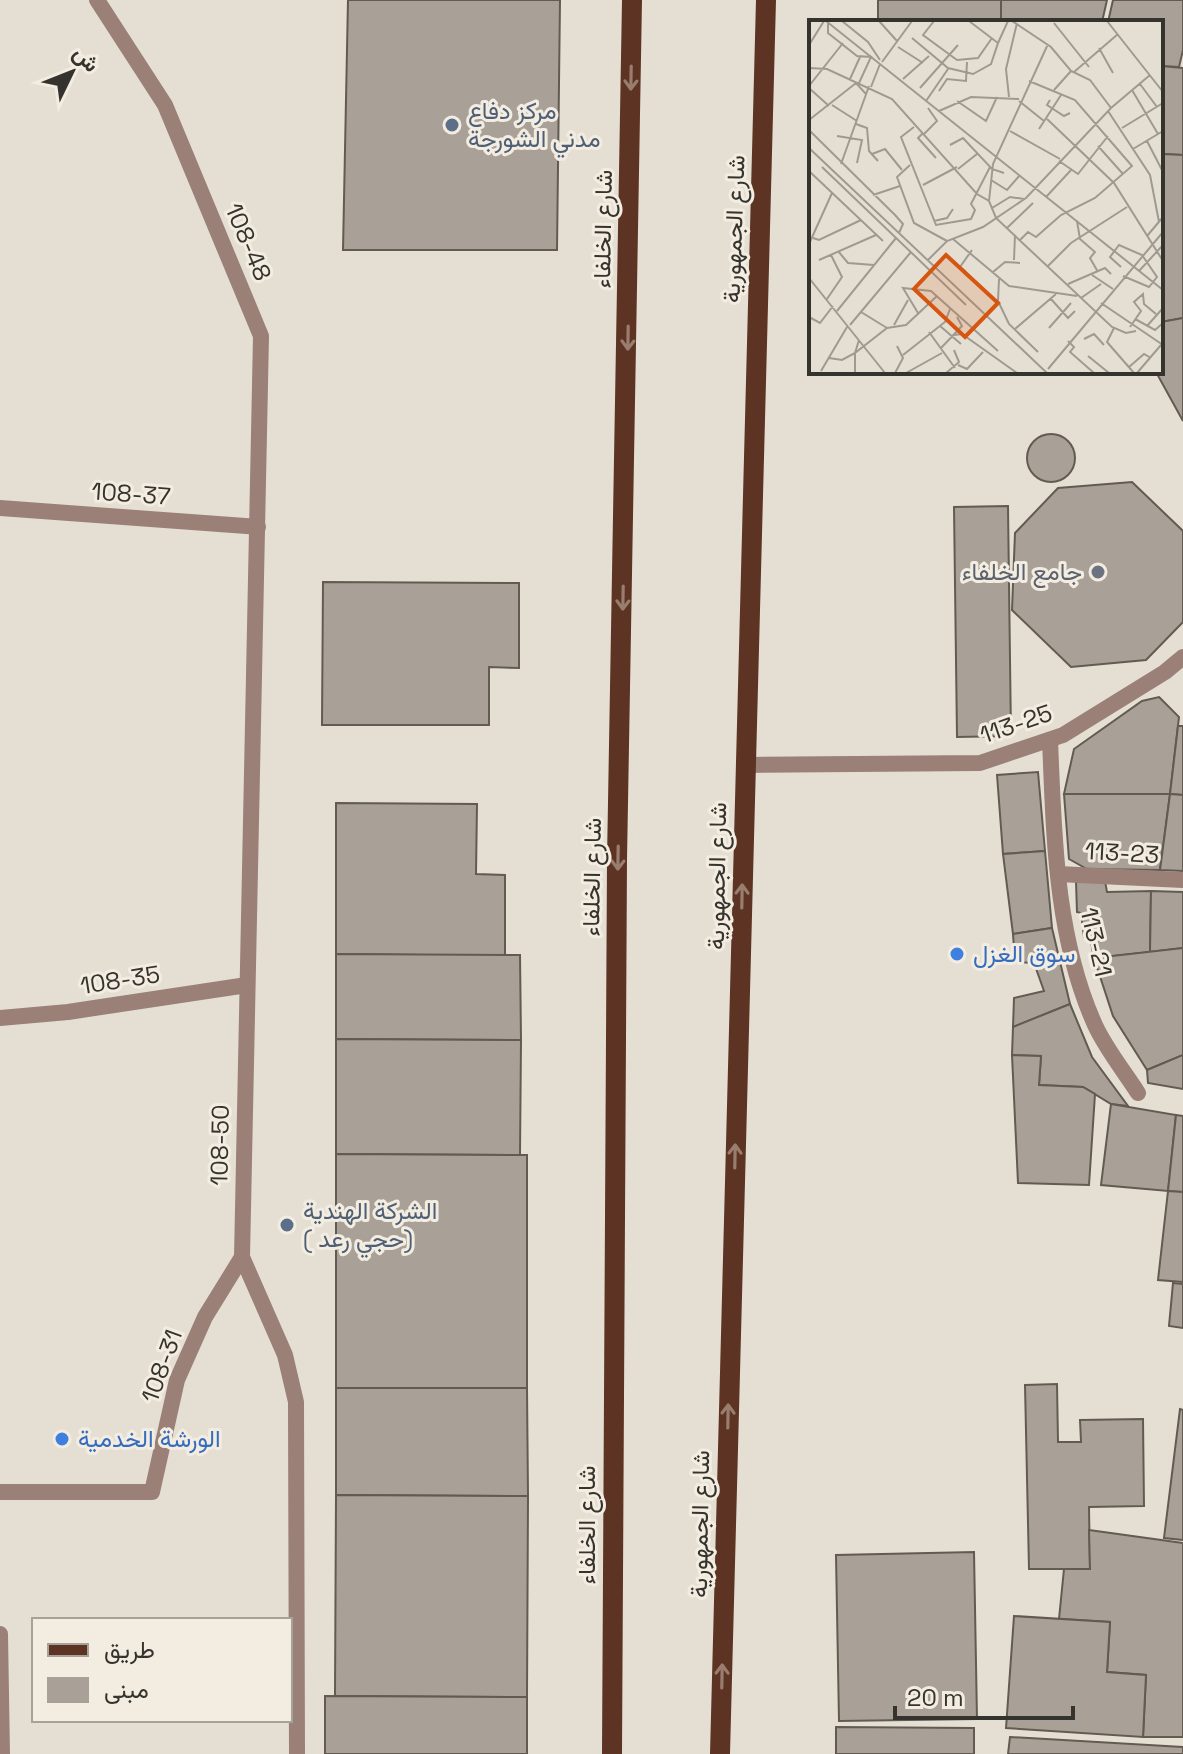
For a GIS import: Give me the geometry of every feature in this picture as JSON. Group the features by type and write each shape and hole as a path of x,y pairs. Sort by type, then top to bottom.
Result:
{"main road":[{"name":"شارع الخلفاء","path":"612,1754 617,876 632,0"},
{"name":"شارع الجمهورية","path":"720,1754 766,0"}],"lane":[{"name":"108-48","path":"97,0 165,105 261,336 258,527"},
{"name":"108-37","path":"0,508 258,527"},
{"name":"108-50","path":"258,527 242,1257 285,1355 296,1402 297,1754"},
{"name":"113-25","path":"745,765 980,763 1063,735 1165,672 1183,657"},
{"name":"113-21","path":"1050,740 1058,874 1073,965 1096,1027 1138,1093"},
{"name":"113-23","path":"1058,874 1183,880"},
{"name":"108-35","path":"0,1018 68,1012 247,985"},
{"name":"108-31","path":"0,1492 152,1492 177,1380 205,1317 242,1257"},
{"path":"0,1634 2,1754"}],"building":[{"name":"مركز دفاع مدني الشورجة","path":"348,0 560,0 557,250 343,250"},
{"path":"878,0 1001,0 1001,20 878,20"},
{"path":"1001,0 1107,0 1102,20 1001,20"},
{"path":"1113,0 1183,0 1183,50 1179,67 1163,66 1163,20 1108,20"},
{"path":"1163,66 1183,68 1183,155 1163,154"},
{"path":"1164,154 1183,155 1183,318 1163,322"},
{"path":"1183,318 1183,421 1157,374 1163,374 1163,322"},
{"path":"1051,434 1068,441 1075,458 1068,475 1051,482 1034,475 1027,458 1034,441"},
{"name":"جامع الخلفاء","path":"1132,482 1183,531 1183,622 1146,660 1071,667 1012,610 1015,533 1058,488"},
{"path":"1008,506 1011,736 957,737 954,507"},
{"path":"323,582 519,583 519,668 489,667 489,725 322,725"},
{"path":"1159,697 1179,717 1170,794 1064,794 1074,749 1142,701"},
{"path":"1178,726 1183,726 1183,795 1170,794"},
{"path":"1038,772 1045,851 1003,854 997,775"},
{"path":"1064,794 1170,794 1160,870 1087,869 1069,859"},
{"path":"1170,794 1183,795 1183,871 1160,870"},
{"path":"336,803 477,804 476,874 505,875 505,956 336,954"},
{"path":"1045,851 1052,928 1013,934 1003,854"},
{"path":"1105,881 1107,892 1151,891 1150,952 1094,958 1090,937 1084,937 1081,913 1077,912 1076,882"},
{"path":"1151,891 1183,892 1183,948 1150,952"},
{"path":"1052,928 1070,1004 1013,1027 1014,998 1044,991 1034,963 1015,962 1013,934"},
{"path":"1183,948 1183,1055 1147,1070 1113,1016 1094,958"},
{"path":"336,954 520,955 521,1040 336,1039"},
{"path":"1070,1004 1092,1057 1128,1106 1111,1104 1083,1087 1039,1085 1041,1056 1012,1055 1013,1027"},
{"path":"336,1039 521,1040 520,1155 336,1154"},
{"path":"1012,1055 1041,1056 1039,1085 1083,1087 1095,1094 1089,1185 1018,1183"},
{"path":"1183,1055 1183,1089 1148,1083 1147,1070"},
{"path":"1111,1104 1176,1115 1168,1191 1101,1185"},
{"path":"1176,1115 1183,1116 1183,1192 1168,1191"},
{"path":"336,1154 527,1155 527,1388 336,1388"},
{"path":"1168,1191 1183,1192 1183,1282 1158,1280"},
{"path":"1173,1283 1183,1284 1183,1328 1169,1326"},
{"path":"1057,1384 1058,1442 1081,1442 1080,1420 1143,1419 1144,1506 1089,1507 1090,1569 1029,1569 1025,1385"},
{"path":"336,1388 527,1388 528,1496 336,1495"},
{"path":"1180,1409 1183,1410 1183,1540 1164,1538"},
{"path":"336,1495 528,1496 527,1697 335,1696"},
{"path":"1089,1530 1183,1543 1183,1737 1143,1737 1146,1675 1107,1672 1110,1622 1059,1619 1064,1569 1090,1569"},
{"path":"974,1552 977,1719 839,1721 836,1555"},
{"path":"1014,1616 1110,1622 1107,1672 1146,1675 1143,1737 1006,1728"},
{"path":"325,1696 527,1697 527,1754 325,1754"},
{"path":"836,1727 974,1728 974,1754 836,1754"},
{"path":"1010,1737 1183,1747 1183,1754 1008,1754"}],"place":[{"name":"مركز دفاع مدني الشورجة","path":"452,125"},
{"name":"جامع الخلفاء","path":"1098,572"},
{"name":"سوق الغزل","path":"957,954"},
{"name":"الشركة الهندية ( حجي رعد)","path":"287,1225"},
{"name":"الورشة الخدمية","path":"62,1439"}]}
